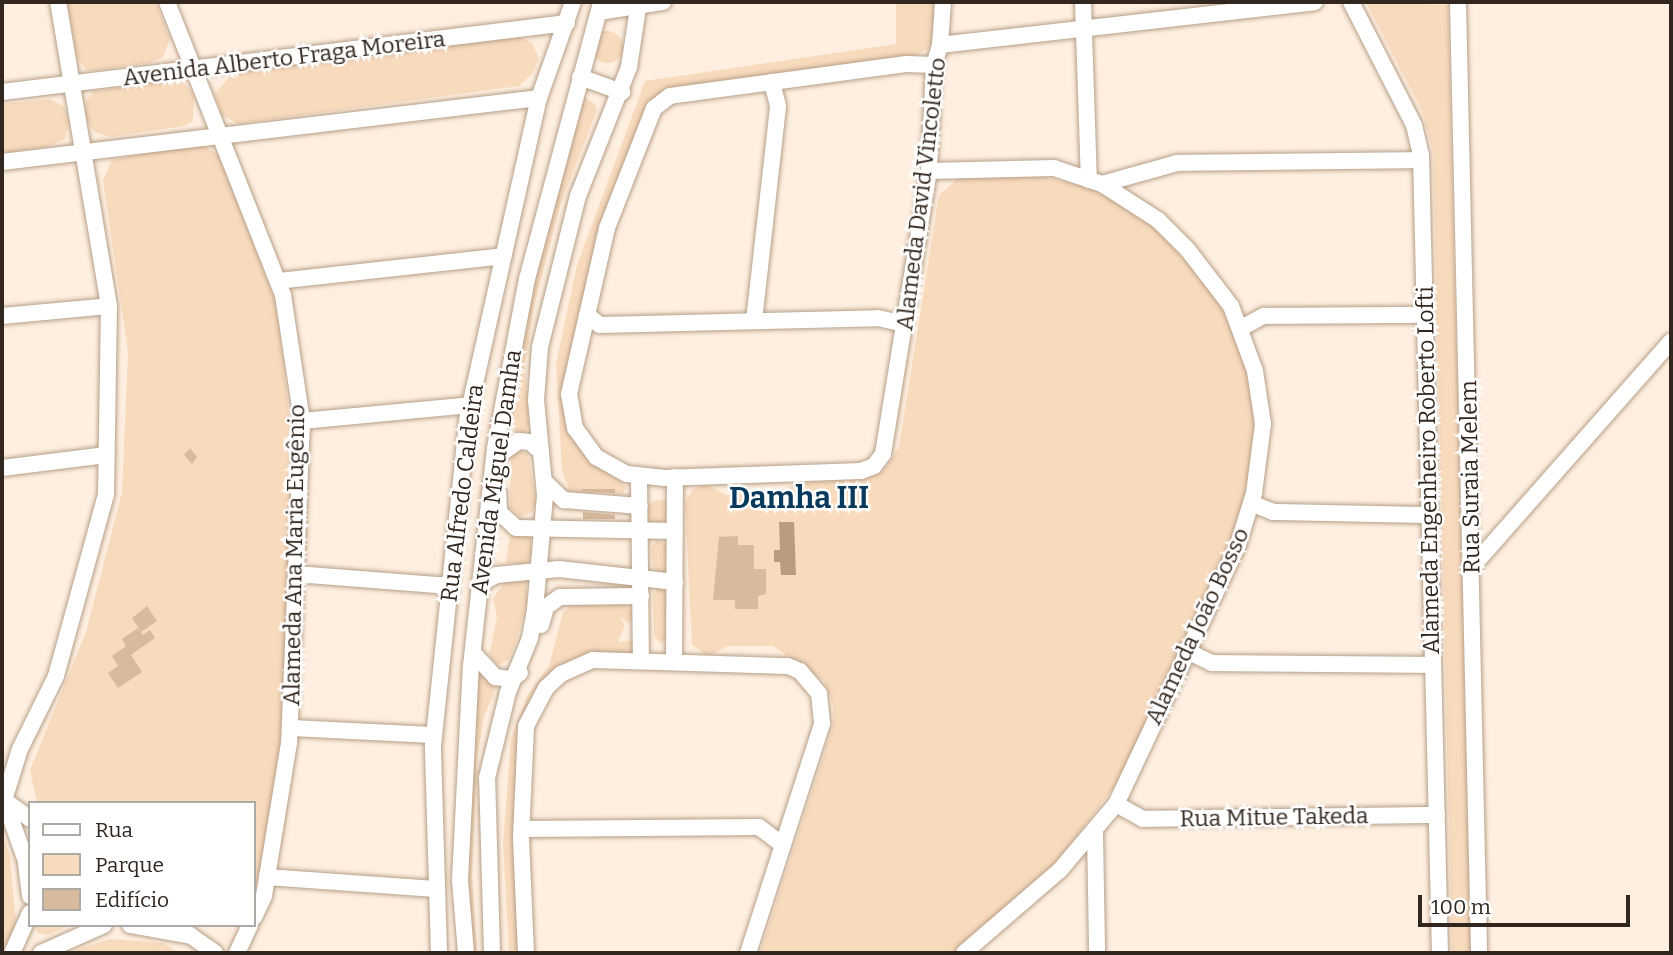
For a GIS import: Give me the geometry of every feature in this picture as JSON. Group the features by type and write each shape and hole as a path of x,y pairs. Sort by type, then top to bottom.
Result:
{"street":[{"path":"28,878 26,861 3,800 20,750 56,676 106,495 109,306 58,2"},
{"name":"Alameda Ana Maria Eugênio","path":"167,2 278,281 302,421 290,728 267,877 256,912"},
{"name":"Rua Alfredo Caldeira","path":"439,953 435,890 435,735 470,405 539,98 573,2"},
{"path":"600,7 663,2"},
{"name":"Alameda David Vincoletto","path":"675,477 848,472 874,466 888,439 929,171 933,65 940,45 943,2"},
{"path":"1083,2 1096,182 1177,163 1421,160"},
{"path":"940,45 1084,26 1315,2"},
{"name":"Alameda Engenheiro Roberto Lofti","path":"1351,2 1414,125 1421,160 1440,953"},
{"name":"Rua Suraia Melem","path":"1458,2 1479,953"},
{"name":"Avenida Miguel Damha","path":"492,953 487,778 512,679 530,638 544,530 544,481 536,389 540,347 578,196 622,92 639,3"},
{"name":"Avenida Miguel Damha","path":"466,953 460,880 473,653 494,459 527,279 600,7"},
{"name":"Avenida Alberto Fraga Moreira","path":"2,92 567,23"},
{"path":"674,662 675,477 633,475 596,457 575,428 569,394 607,228 650,116 661,100 906,64 933,65"},
{"path":"580,77 622,92"},
{"path":"754,321 778,106 772,82"},
{"path":"2,162 539,98"},
{"name":"Alameda João Bosso","path":"929,171 1054,167 1096,182 1158,220 1188,250 1231,306 1255,371 1263,425 1251,503 1237,545 1185,650 1116,804 1095,833 964,953"},
{"path":"278,281 504,256"},
{"path":"2,316 109,306"},
{"path":"587,315 600,325 878,318 905,324"},
{"path":"1241,328 1264,316 1425,315"},
{"path":"1472,567 1671,341"},
{"path":"302,421 470,405"},
{"path":"541,452 530,442 518,441 494,459 502,517 516,528 675,531"},
{"path":"2,468 106,455"},
{"path":"633,475 640,506 641,662"},
{"path":"544,481 564,500 640,506"},
{"path":"1251,503 1273,512 1429,515"},
{"path":"480,583 496,575 572,569 640,589"},
{"path":"296,574 450,586"},
{"path":"473,653 489,674 512,679 531,662 547,607 552,602 573,596 640,589 675,582"},
{"path":"1185,650 1212,663 1433,665"},
{"path":"526,953 522,829 526,726 546,688 561,674 593,660 788,666 813,682 822,708 822,724 748,953"},
{"path":"290,728 435,735"},
{"path":"3,800 28,818"},
{"name":"Rua Mitue Takeda","path":"1116,804 1143,819 1437,815"},
{"path":"522,829 759,827 783,845"},
{"path":"1095,833 1097,953"},
{"path":"267,877 435,890"},
{"path":"12,953 28,917"},
{"path":"41,953 100,927"},
{"path":"141,927 191,936"},
{"path":"179,927 215,953"},
{"path":"237,953 249,927"}],"green space":[{"path":"67,2 155,2 170,39 163,57 150,63 87,71 77,58"},
{"path":"896,2 935,2 934,35 929,48 917,55 675,87 651,104 566,391 599,466 627,487 622,494 570,492 562,470 556,364 577,265 645,81 896,44"},
{"path":"1366,2 1448,5 1471,953 1452,953 1433,151 1422,111"},
{"path":"607,31 619,35 623,47 619,59 607,63 595,59 591,47 595,35"},
{"path":"518,36 532,43 539,58 533,73 519,86 238,124 222,115 215,94 235,70"},
{"path":"170,81 185,84 194,96 193,121 184,126 110,137 94,132 85,117 86,101 94,91"},
{"path":"581,96 595,104 597,110 561,203 534,306 525,366 529,426 525,433 515,431 507,423 514,359"},
{"path":"50,99 64,107 69,122 65,139 46,147 2,153 2,104"},
{"path":"199,143 219,155 276,303 293,445 281,742 261,877 256,893 256,801 37,801 30,770 86,632 122,492 128,352 103,180 112,160"},
{"path":"1029,174 1080,185 1122,203 1155,227 1217,297 1248,368 1256,423 1255,457 1236,535 1118,782 1055,864 958,953 760,953 833,726 833,705 824,681 773,646 728,646 708,656 692,645 685,502 693,489 706,484 726,495 779,493 797,483 865,479 884,470 899,447 939,195 961,176"},
{"path":"519,450 528,455 536,503 532,512 520,517 510,508 511,456"},
{"path":"659,500 670,507 671,512 664,523 659,524 648,517 647,512 654,501"},
{"path":"510,535 531,536 531,557 525,564 506,563"},
{"path":"657,540 669,546 668,572 663,575 653,567 651,547"},
{"path":"526,580 527,601 516,642 509,659 498,665 489,655 497,617 493,598 505,582"},
{"path":"658,588 667,590 666,642 660,643 654,635 653,595"},
{"path":"620,602 630,608 634,618 629,623 620,617 625,626 618,642 633,640 634,653 603,654 532,698 521,953 509,953 503,844 511,738 528,695 549,666 563,612 573,604"},
{"path":"477,672 496,688 484,717 477,758 472,875 477,953 469,953 463,876"},
{"path":"2,832 10,856 16,925 3,953"},
{"path":"35,927 66,927 48,935 38,933"},
{"path":"110,939 163,943 179,953 66,953"}],"shaded area":[{"path":"779,522 794,522 796,575 781,575 780,562 774,562 774,550 780,550"}],"building":[{"path":"190,448 197,457 192,464 184,455"},
{"path":"615,489 615,493 582,491"},
{"path":"583,512 615,515 615,519 583,519"},
{"path":"738,536 738,545 754,545 754,569 766,569 766,594 758,596 758,609 735,609 735,600 713,600 719,537"},
{"path":"147,606 157,621 141,632 132,618"},
{"path":"138,628 143,635 150,630 155,638 131,655 142,672 118,688 108,673 118,666 112,656 126,646 122,639"}],"district":[{"name":"Damha III","path":"799,498"}]}
